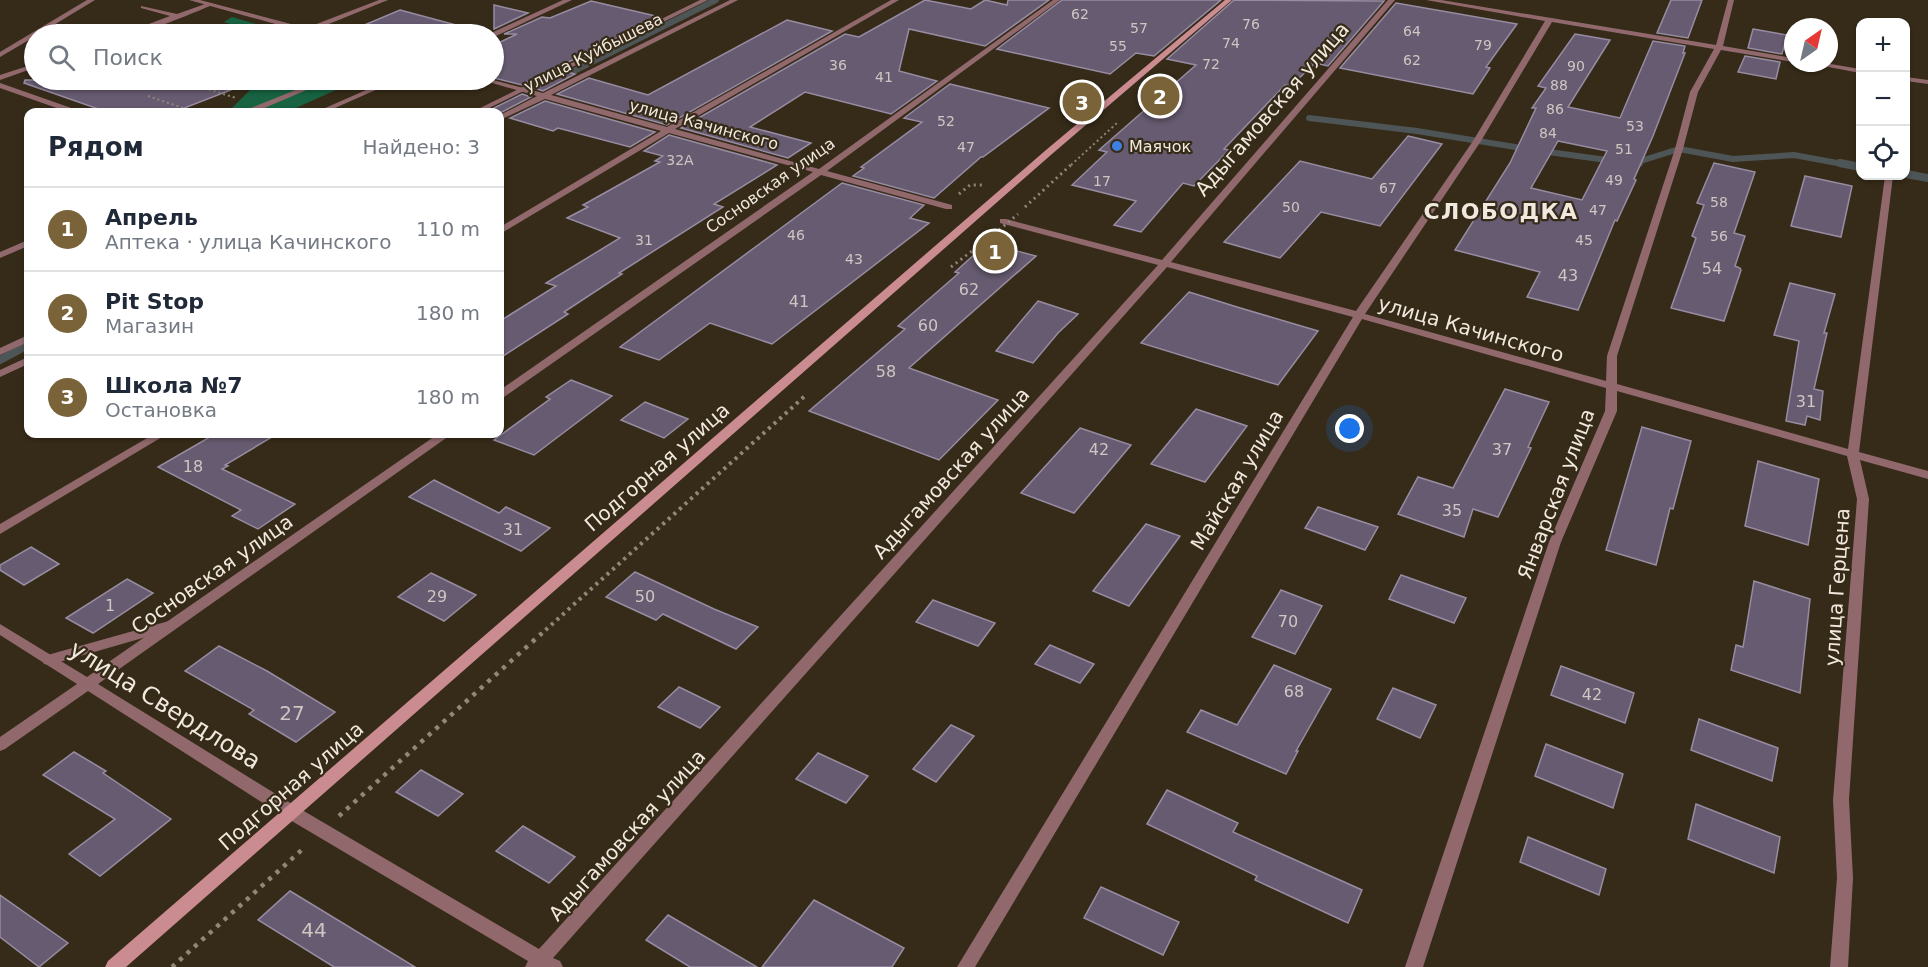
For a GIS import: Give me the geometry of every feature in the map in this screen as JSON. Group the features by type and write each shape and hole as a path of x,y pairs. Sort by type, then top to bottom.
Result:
{"street":[{"path":"52,24 92,0"},
{"path":"192,0 281,24"},
{"path":"156,24 221,0"},
{"path":"324,24 385,0"},
{"path":"504,29 568,0"},
{"path":"485,108 705,0"},
{"name":"улица Куйбышева","path":"504,116 735,0"},
{"path":"504,229 668,130 896,0"},
{"name":"Сосновская улица","path":"504,392 819,171 1057,0"},
{"name":"Подгорная улица","path":"114,967 1040,159 1229,0"},
{"name":"Адыгамовская улица","path":"543,965 1165,263 1392,0"},
{"path":"1429,0 1784,58"},
{"name":"Январская улица","path":"1414,967 1555,542 1611,411 1612,356 1679,149 1694,92 1719,47 1731,0"},
{"path":"143,7 178,16"},
{"name":"Майская улица","path":"966,967 1359,315 1477,141 1550,19"},
{"path":"0,55 24,41"},
{"path":"1838,67 1856,70"},
{"path":"0,78 24,70"},
{"path":"1910,80 1928,82"},
{"path":"0,85 60,108"},
{"name":"улица Качинского","path":"504,85 949,207"},
{"path":"262,107 303,90"},
{"path":"329,108 371,90"},
{"name":"улица Герцена","path":"1839,967 1845,878 1841,800 1863,499 1853,455 1888,180"},
{"name":"улица Качинского","path":"1001,225 1165,263 1359,315 1611,388 1928,475"},
{"path":"0,255 24,245"},
{"path":"0,352 24,340"},
{"path":"0,374 24,362"},
{"path":"0,530 154,438"},
{"name":"Сосновская улица","path":"0,745 439,438"},
{"path":"49,660 171,626"},
{"name":"улица Свердлова","path":"0,629 291,812 543,965"}],"path":[{"path":"210,90 262,107"},
{"path":"148,96 183,108"},
{"path":"945,272 1001,225 1018,214"},
{"path":"172,967 811,390"}],"green space":[{"path":"232,17 256,24 230,24 224,22"},
{"path":"250,90 336,90 296,108 232,108"}],"building":[{"path":"925,0 971,9 985,0 1007,5 1008,0 1049,0 985,46 909,29 899,71 937,81 891,114 805,92 750,127 811,143 788,158 681,128 845,34 859,37"},
{"path":"1062,0 1221,0 1154,56 1136,53 1110,74 997,49"},
{"path":"1234,0 1384,1 1328,66 1315,63 1291,86 1285,85 1224,149 1229,150 1194,186 1183,183 1141,232 1114,225 1136,201 1072,185 1107,152 1099,150 1196,65 1167,59"},
{"path":"1671,0 1702,0 1688,38 1657,33"},
{"path":"591,1 660,17 522,85 504,80 504,40 517,34 504,34 542,17 550,18"},
{"path":"1396,3 1517,24 1486,67 1490,68 1473,94 1340,68"},
{"path":"494,5 528,13 504,24 494,24"},
{"path":"400,10 452,24 367,24"},
{"path":"787,20 832,31 667,125 557,94 589,78 648,95"},
{"path":"1753,29 1784,34 1782,54 1748,48"},
{"path":"1575,34 1610,40 1568,107 1620,118 1653,41 1685,46 1683,53 1685,53 1634,179 1636,180 1617,221 1615,220 1578,310 1527,297 1540,272 1455,250 1510,163 1536,108 1532,108 1546,88 1538,86","holes":["1558,141 1607,151 1582,200 1531,188"]},
{"path":"1745,56 1780,62 1776,79 1738,72"},
{"path":"567,72 575,74 543,91 534,88"},
{"path":"950,84 1049,108 981,157 934,198 853,176 864,168 861,167 922,122 904,118"},
{"path":"44,90 231,90 184,108 96,108"},
{"path":"522,94 531,97 504,111 504,108 494,108"},
{"path":"545,101 655,132 630,147 558,128 553,131 510,118"},
{"path":"669,135 777,165 714,204 723,207 619,273 622,274 564,312 568,314 504,355 504,318 556,286 546,283 620,238 567,218 588,207 583,205 660,162 655,161 663,156 644,151"},
{"path":"1408,136 1442,144 1380,226 1321,212 1280,258 1224,242 1300,161 1372,179"},
{"path":"1714,163 1755,172 1734,233 1745,236 1735,266 1741,270 1724,321 1671,308 1696,238 1692,236 1704,205 1697,203"},
{"path":"1805,176 1852,186 1841,237 1791,226"},
{"path":"842,183 924,205 910,218 929,223 772,344 710,323 659,360 620,347"},
{"path":"987,243 1036,256 909,368 998,400 939,460 809,411 905,329 898,326 959,273 955,272"},
{"path":"1790,283 1835,294 1824,333 1827,333 1814,389 1823,391 1820,420 1807,416 1805,425 1786,421 1799,341 1774,335"},
{"path":"1189,292 1318,331 1278,385 1141,343"},
{"path":"1038,301 1078,314 1058,333 1033,363 996,351"},
{"path":"571,380 612,396 534,455 494,440 504,438 504,433 550,399 546,397"},
{"path":"1505,389 1549,402 1528,447 1531,448 1498,517 1473,509 1464,537 1398,514 1418,477 1453,488"},
{"path":"645,402 688,419 664,438 621,420"},
{"path":"1196,409 1247,426 1205,482 1151,464"},
{"path":"1642,427 1691,441 1673,509 1670,508 1656,565 1606,550"},
{"path":"1080,428 1131,445 1074,513 1021,493"},
{"path":"208,438 270,438 222,469 295,504 258,529 232,516 241,510 158,467"},
{"path":"1758,461 1819,479 1808,545 1745,526"},
{"path":"434,480 499,513 506,507 550,528 521,551 409,497"},
{"path":"1318,507 1378,527 1365,550 1305,528"},
{"path":"1146,524 1180,536 1129,606 1093,591"},
{"path":"31,547 59,564 24,585 0,570 0,565"},
{"path":"635,572 758,627 736,649 663,614 656,620 606,597"},
{"path":"431,573 476,595 444,621 398,597"},
{"path":"1401,575 1466,598 1454,623 1389,599"},
{"path":"127,579 153,593 93,633 66,618"},
{"path":"1754,581 1810,599 1800,693 1731,670 1736,645 1743,647"},
{"path":"1281,590 1322,606 1295,654 1252,637"},
{"path":"933,600 995,623 978,646 916,622"},
{"path":"1050,645 1094,664 1080,683 1035,664"},
{"path":"219,646 267,671 335,712 296,742 249,714 254,710 185,671"},
{"path":"1274,665 1331,689 1296,751 1298,751 1286,774 1187,732 1201,710 1237,725"},
{"path":"1561,666 1634,693 1625,723 1551,695"},
{"path":"679,687 720,707 700,728 658,707"},
{"path":"1393,688 1436,705 1420,738 1377,719"},
{"path":"1699,719 1778,748 1772,781 1691,750"},
{"path":"951,725 974,736 936,782 913,769"},
{"path":"1546,744 1623,774 1613,808 1535,776"},
{"path":"74,752 106,771 103,773 171,819 100,876 69,854 115,819 43,775"},
{"path":"818,753 868,776 846,803 796,779"},
{"path":"421,770 463,794 438,816 396,792"},
{"path":"1167,790 1238,823 1233,832 1362,890 1348,923 1255,880 1257,876 1147,824"},
{"path":"1696,804 1780,837 1774,873 1688,839"},
{"path":"523,826 575,857 549,883 496,851"},
{"path":"1528,837 1606,869 1599,895 1520,862"},
{"path":"1101,887 1179,922 1163,955 1084,918"},
{"path":"290,891 415,967 334,967 258,920"},
{"path":"0,895 68,943 39,967 0,937"},
{"path":"814,900 904,948 892,967 762,967"},
{"path":"668,915 757,967 690,967 646,940"}],"waterway":[{"path":"560,78 716,0"},
{"path":"1309,118 1417,131 1528,149"},
{"path":"1639,163 1631,164 1679,149 1733,159 1794,155 1848,165"},
{"path":"1541,151 1614,161"},
{"path":"1840,163 1856,166"},
{"path":"1910,175 1928,178"},
{"path":"0,360 24,347"}],"place":[{"name":"Pit Stop","path":"1160,96"},
{"name":"Школа №7","path":"1082,102"},
{"name":"Маячок","path":"1117,146"},
{"name":"Апрель","path":"995,251"}],"district":[{"name":"СЛОБОДКА","path":"1501,211"}]}
